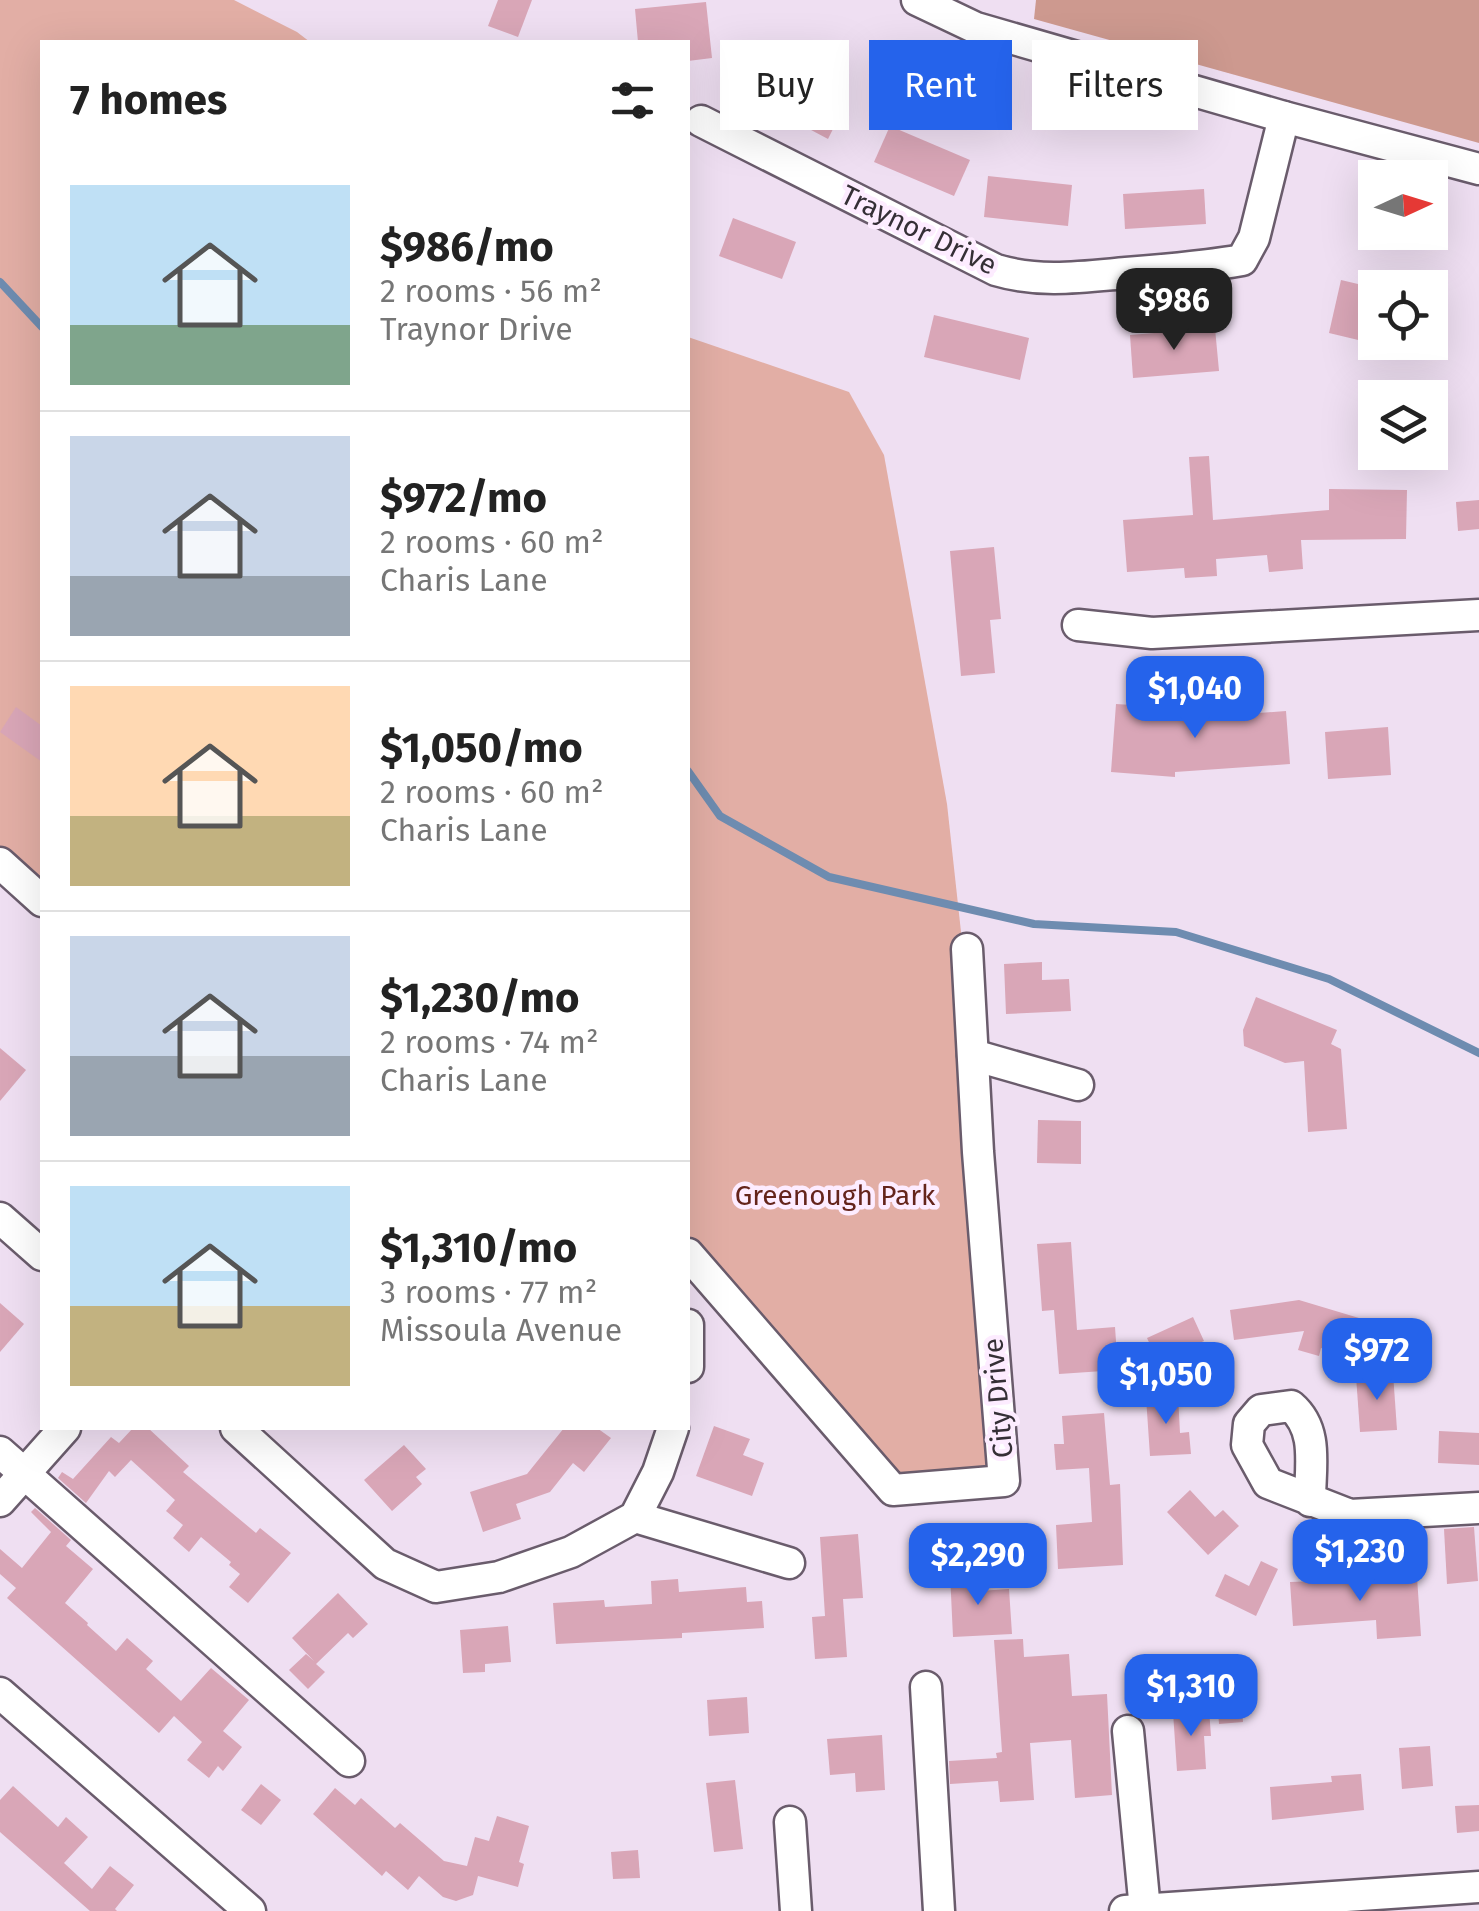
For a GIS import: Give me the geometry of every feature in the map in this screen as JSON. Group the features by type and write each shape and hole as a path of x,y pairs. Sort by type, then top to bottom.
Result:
{"street":[{"path":"917,0 976,28 1284,118 1479,169"},
{"name":"Traynor Drive","path":"701,121 996,270 1048,280 1207,267 1242,260 1254,238 1284,118"},
{"path":"1078,624 1152,634 1479,615"},
{"path":"0,863 40,899"},
{"name":"City Drive","path":"690,1256 892,1490 1004,1482 967,949"},
{"path":"972,1055 1078,1085"},
{"path":"0,1218 40,1254"},
{"path":"0,1502 64,1430"},
{"path":"238,1430 386,1564 436,1587 499,1577 553,1558 635,1517 658,1472 672,1430"},
{"path":"0,1452 348,1761"},
{"path":"1310,1501 1350,1515 1479,1508"},
{"path":"635,1517 790,1562"},
{"path":"926,1687 939,1911"},
{"path":"0,1693 250,1911"},
{"path":"1128,1731 1144,1910"},
{"path":"790,1822 796,1911"},
{"path":"1125,1911 1395,1902 1479,1887"}],"green space":[{"path":"0,0 234,0 307,40 40,40 40,899 0,863"},
{"name":"Greenough Park","path":"690,338 849,392 884,455 947,804 962,941 1004,1481 893,1490 690,1256"}],"shaded area":[{"path":"1036,0 1479,0 1479,143 1198,65 1198,40 1109,40 1034,19"}],"building":[{"path":"498,0 532,0 518,37 488,26"},
{"path":"706,2 712,58 690,61 690,40 638,40 635,9"},
{"path":"811,130 832,130 828,139"},
{"path":"888,130 899,130 970,160 954,196 874,162"},
{"path":"988,176 1072,185 1068,226 984,217"},
{"path":"1204,189 1206,224 1125,229 1123,194"},
{"path":"733,218 796,242 782,279 719,256"},
{"path":"1341,280 1358,284 1358,340 1329,333"},
{"path":"934,315 1029,338 1020,380 924,357"},
{"path":"1215,328 1219,371 1133,378 1130,335"},
{"path":"1209,456 1213,520 1329,510 1329,489 1407,490 1406,539 1301,540 1303,569 1269,572 1267,555 1216,559 1217,576 1185,578 1184,568 1127,572 1123,520 1193,515 1189,457"},
{"path":"1479,500 1479,529 1458,531 1456,502"},
{"path":"994,547 1001,619 990,620 995,673 961,676 950,551"},
{"path":"1116,704 1180,708 1179,719 1286,711 1290,764 1175,772 1175,777 1111,772"},
{"path":"16,707 40,725 40,761 0,732"},
{"path":"1388,727 1391,775 1328,779 1325,732"},
{"path":"1042,962 1042,980 1069,979 1071,1011 1006,1014 1004,964"},
{"path":"1256,997 1337,1030 1331,1044 1341,1049 1347,1129 1308,1132 1304,1061 1285,1063 1244,1046 1243,1030"},
{"path":"0,1048 26,1070 0,1101"},
{"path":"1038,1120 1081,1121 1081,1164 1037,1163"},
{"path":"1071,1242 1077,1330 1115,1327 1118,1370 1059,1374 1054,1310 1042,1311 1037,1244"},
{"path":"1299,1300 1369,1321 1358,1359 1321,1348 1319,1356 1298,1350 1304,1331 1234,1340 1230,1310"},
{"path":"0,1303 24,1324 0,1352"},
{"path":"1193,1317 1204,1341 1184,1350 1193,1369 1167,1381 1147,1338"},
{"path":"1393,1373 1397,1430 1360,1432 1356,1376"},
{"path":"1178,1395 1180,1433 1189,1432 1191,1454 1150,1456 1146,1397"},
{"path":"1104,1413 1110,1485 1120,1484 1123,1565 1058,1569 1056,1525 1092,1522 1089,1468 1056,1470 1054,1444 1064,1444 1062,1416"},
{"path":"714,1426 750,1439 743,1455 764,1463 752,1496 696,1476"},
{"path":"131,1430 150,1430 189,1466 183,1472 256,1533 260,1528 291,1553 248,1603 229,1587 240,1574 229,1565 231,1562 201,1537 189,1552 173,1538 183,1525 166,1511 175,1500 131,1460 115,1477 109,1471 86,1503 58,1478 62,1472 73,1479 111,1437 119,1443"},
{"path":"562,1430 600,1430 611,1438 584,1472 573,1463 550,1492 516,1504 521,1519 483,1532 470,1492 527,1474"},
{"path":"1439,1431 1479,1433 1479,1465 1438,1463"},
{"path":"404,1445 426,1469 416,1477 422,1484 392,1511 364,1480"},
{"path":"1190,1490 1215,1517 1223,1510 1239,1526 1208,1555 1167,1512"},
{"path":"35,1508 71,1540 66,1546 93,1569 65,1603 87,1625 116,1651 127,1638 153,1661 146,1669 181,1701 211,1668 249,1700 223,1731 242,1747 223,1771 218,1766 209,1778 187,1760 202,1742 174,1716 159,1733 7,1598 16,1588 0,1574 0,1549 22,1568 51,1532 31,1512"},
{"path":"1474,1527 1478,1581 1447,1584 1444,1529"},
{"path":"858,1534 863,1598 843,1599 847,1657 815,1659 812,1617 825,1616 820,1537"},
{"path":"1261,1561 1278,1569 1256,1616 1215,1596 1225,1574 1249,1586"},
{"path":"978,1572 979,1591 1009,1589 1012,1634 953,1637 950,1573"},
{"path":"1417,1577 1421,1636 1377,1639 1376,1620 1293,1626 1290,1582"},
{"path":"678,1579 679,1592 746,1587 747,1602 762,1601 764,1628 682,1633 682,1638 556,1644 553,1603 604,1600 605,1607 652,1604 651,1581"},
{"path":"338,1593 368,1624 353,1638 348,1633 316,1664 325,1672 308,1689 289,1670 306,1654 314,1661 292,1638"},
{"path":"508,1626 511,1662 485,1664 485,1672 463,1673 460,1630"},
{"path":"1023,1639 1024,1657 1069,1654 1072,1696 1107,1694 1112,1795 1075,1798 1071,1740 1030,1743 1034,1800 1000,1802 998,1781 950,1784 949,1761 997,1758 996,1753 1002,1752 994,1640"},
{"path":"1241,1696 1243,1722 1219,1724 1217,1697"},
{"path":"747,1697 749,1733 709,1736 707,1700"},
{"path":"1209,1709 1211,1736 1204,1736 1206,1769 1177,1771 1173,1712"},
{"path":"882,1735 885,1790 856,1792 855,1773 830,1775 827,1739"},
{"path":"1430,1746 1433,1786 1402,1789 1399,1748"},
{"path":"1361,1774 1364,1810 1272,1820 1270,1787 1332,1782 1331,1776"},
{"path":"735,1780 743,1849 714,1852 706,1783"},
{"path":"261,1784 281,1800 261,1825 241,1810"},
{"path":"13,1786 58,1827 66,1817 88,1837 64,1863 92,1889 110,1866 134,1885 117,1911 90,1911 0,1832 0,1800"},
{"path":"335,1788 355,1805 361,1798 395,1828 400,1823 444,1861 467,1866 475,1837 489,1841 497,1816 529,1826 519,1862 524,1864 518,1887 478,1876 473,1895 456,1901 443,1897 419,1876 408,1890 386,1871 382,1876 313,1814"},
{"path":"1479,1805 1479,1831 1457,1833 1455,1806"},
{"path":"638,1850 640,1878 613,1879 611,1852"}],"waterway":[{"path":"0,282 40,325"},
{"path":"690,774 720,816 829,877 1034,924 1176,932 1329,979 1479,1053"}]}
